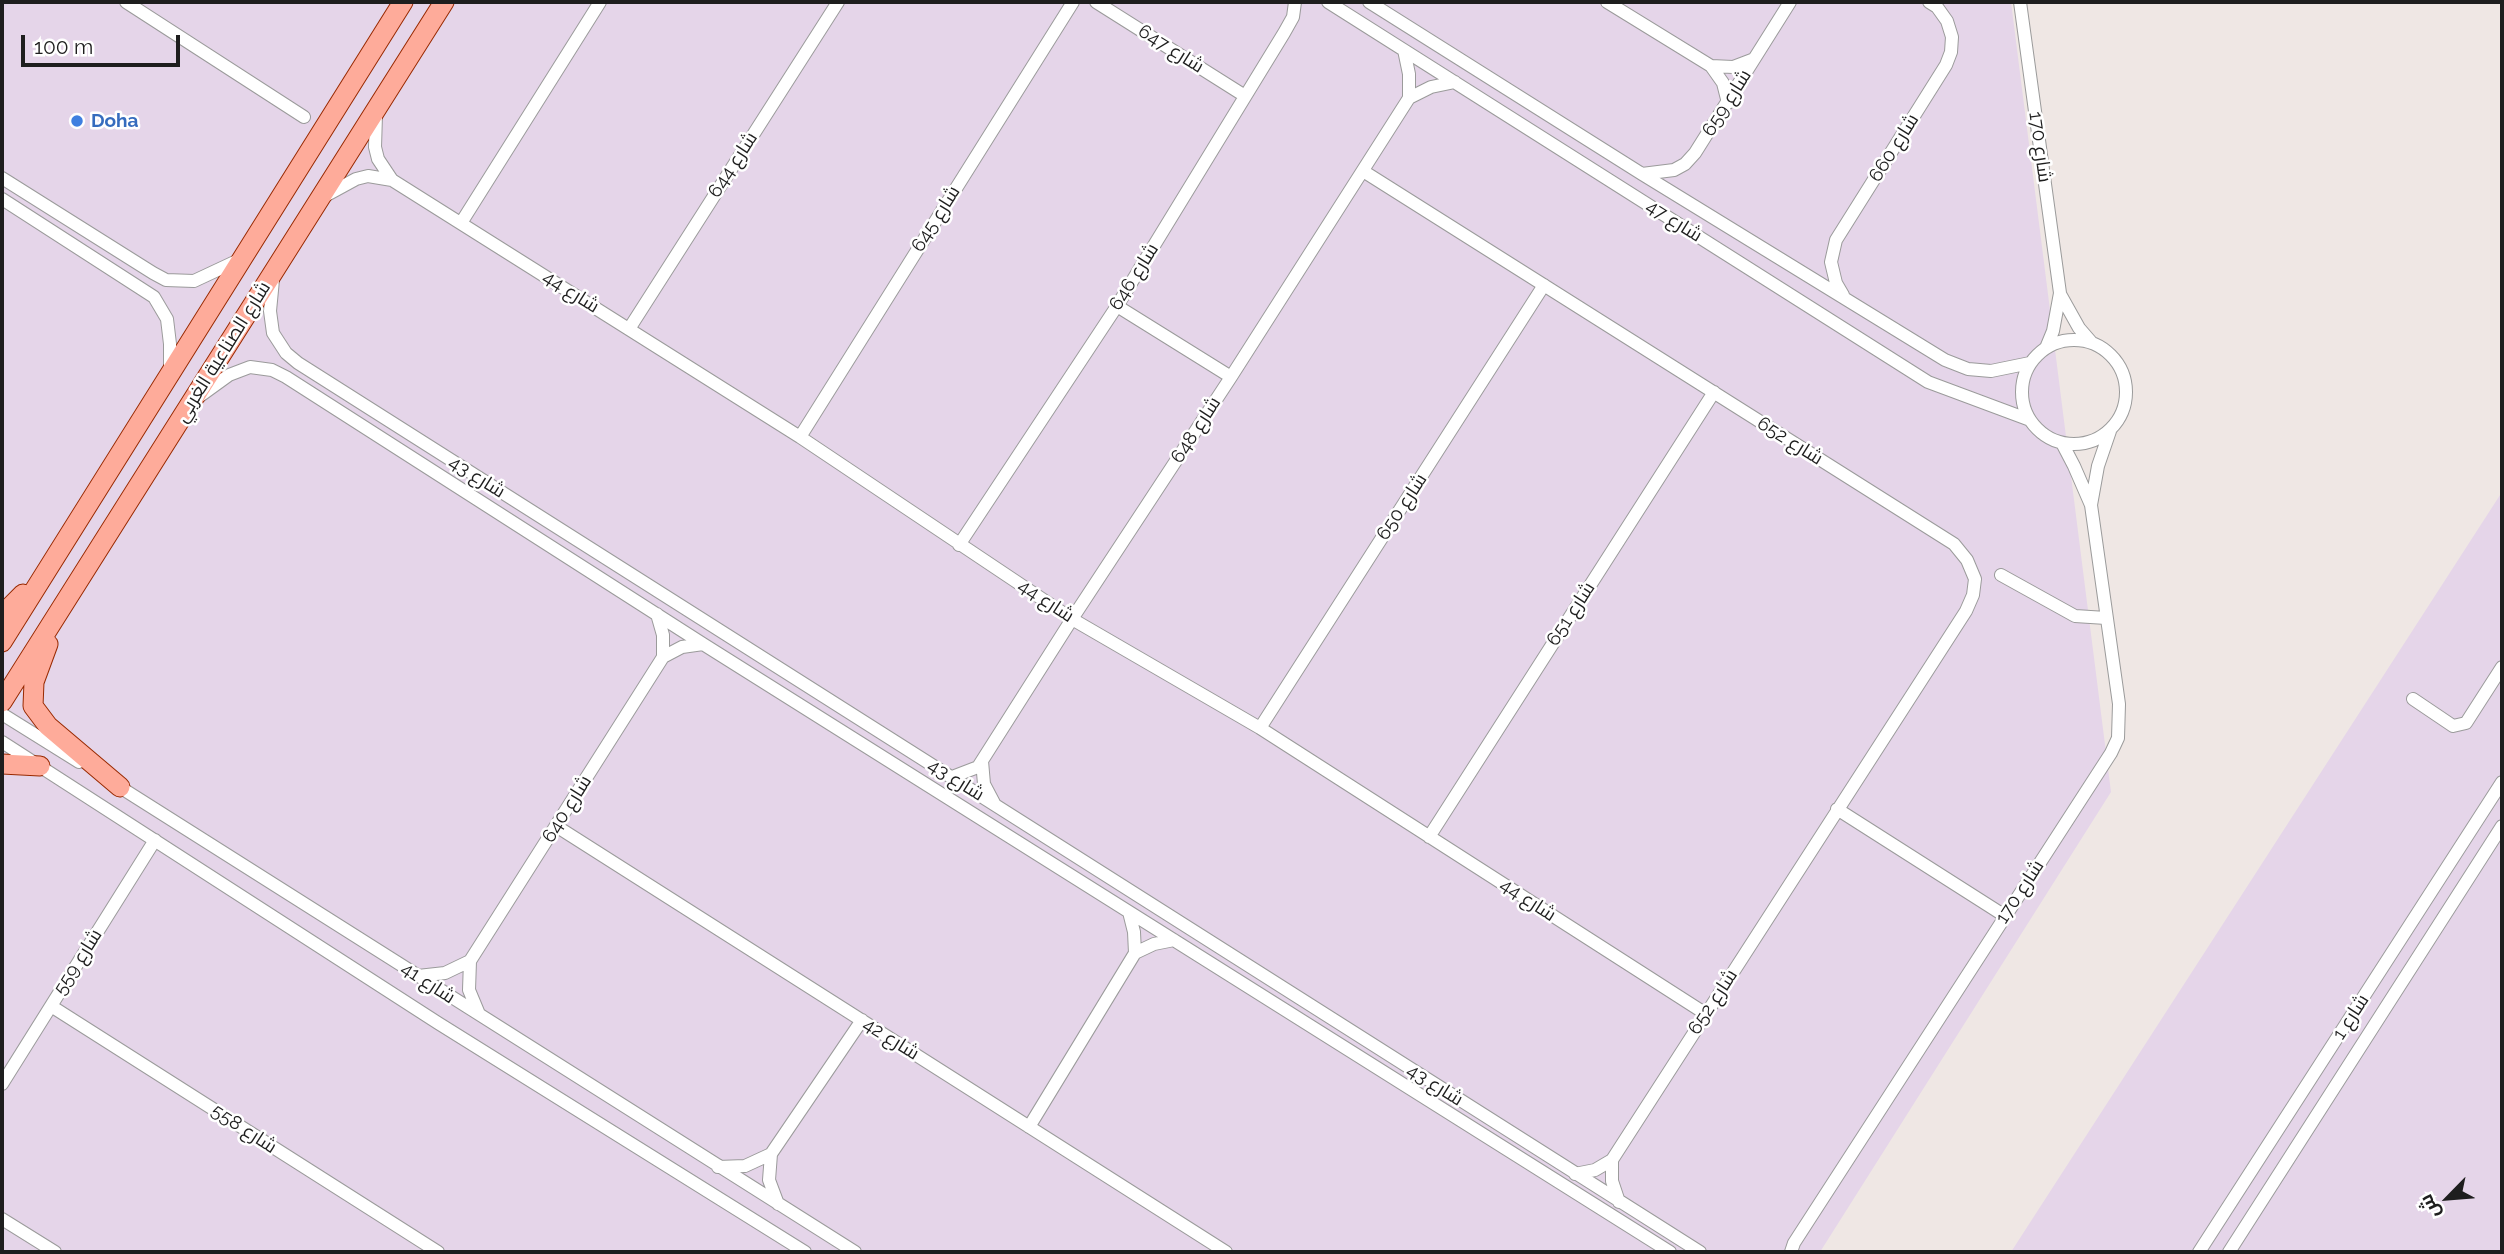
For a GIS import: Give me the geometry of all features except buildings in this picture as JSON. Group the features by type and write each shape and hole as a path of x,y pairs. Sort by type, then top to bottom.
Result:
{"main road":[{"name":"شارع الصناعية الغربي","path":"2,702 192,403 377,104 444,2"},
{"name":"شارع الصناعية الغربي","path":"2,642 402,3"},
{"path":"2,615 47,571"},
{"path":"55,618 34,682 33,706 48,726 120,787"},
{"path":"2,764 40,766"}],"street":[{"path":"127,2 304,117"},
{"path":"461,223 600,2"},
{"name":"شارع 644","path":"629,329 838,2"},
{"name":"شارع 645","path":"800,437 1073,2"},
{"name":"شارع 647","path":"1096,2 1245,96"},
{"name":"شارع 646","path":"959,545 1117,306 1293,17 1295,2"},
{"name":"شارع 47","path":"1328,2 1928,382 2030,420"},
{"name":"شارع 47","path":"1370,2 1642,174 1945,360 1968,369 1991,371 2030,363"},
{"path":"1607,2 1711,66 1723,83 1728,103"},
{"name":"شارع 659","path":"1642,174 1660,173 1685,164 1695,153 1790,2"},
{"name":"شارع 660","path":"1845,299 1832,272 1832,252 1836,240 1946,65 1951,52 1952,37 1947,20 1937,7 1929,2"},
{"name":"شارع 170","path":"2020,2 2060,293 2053,331 2046,348"},
{"path":"1404,50 1409,74 1409,98 1431,87 1455,82"},
{"path":"1711,66 1733,67 1754,59"},
{"name":"شارع 648","path":"952,777 978,767 1409,98"},
{"name":"شارع 44","path":"377,104 375,147 378,159 392,180"},
{"name":"شارع 652","path":"1363,171 1954,544 1968,560 1975,579 1973,595 1966,611 1612,1160"},
{"name":"شارع 44","path":"317,201 356,179 368,176 392,180 800,437 1072,619 1260,728 1706,1014"},
{"path":"2,178 166,280 194,281 241,259"},
{"path":"2,200 154,297 167,319 170,332 170,375"},
{"name":"شارع 43","path":"274,272 270,311 273,333 286,353 298,363 1700,1252"},
{"name":"شارع 650","path":"1260,728 1544,285"},
{"name":"شارع 170","path":"2060,293 2079,328 2092,343"},
{"path":"1117,306 1231,377"},
{"path":"2060,341 2092,343 2113,357 2125,381 2124,407 2119,419 2110,430 2088,443 2062,443 2038,430 2030,420 2022,397 2022,386 2030,363 2046,348 2060,341"},
{"name":"شارع 43","path":"192,403 239,370 262,367 272,370 1670,1252"},
{"name":"شارع 651","path":"1429,837 1714,392"},
{"name":"شارع 170","path":"2091,505 2098,466 2110,430"},
{"name":"شارع 170","path":"1782,1252 1792,1247 2111,753 2118,737 2119,704 2091,505 2062,443"},
{"path":"2001,576 2075,616 2106,618"},
{"path":"657,614 663,635 663,657 682,647 703,644"},
{"name":"شارع 640","path":"470,961 663,657"},
{"path":"2413,699 2453,726 2466,723 2502,667"},
{"name":"شارع 41","path":"2,714 855,1252"},
{"name":"شارع 41","path":"2,742 427,1015 805,1252"},
{"path":"982,761 984,784 994,804"},
{"name":"شارع 1","path":"2199,1252 2502,782"},
{"path":"1837,809 2005,916"},
{"name":"شارع 42","path":"556,826 1226,1252"},
{"name":"شارع 1","path":"2229,1252 2502,826"},
{"name":"شارع 559","path":"2,1084 155,840"},
{"path":"1029,1127 1135,953 1135,932 1129,912"},
{"path":"1135,953 1154,944 1174,940"},
{"path":"418,976 445,973 470,961 469,990 481,1017"},
{"name":"شارع 558","path":"51,1006 438,1252"},
{"path":"778,1205 769,1180 771,1154 862,1020"},
{"path":"2306,1088 2326,1102"},
{"path":"717,1167 745,1166 771,1154"},
{"path":"1575,1174 1595,1170 1612,1160"},
{"path":"1612,1160 1612,1181 1619,1202"},
{"path":"2,1219 55,1252"}],"shaded area":[{"path":"2,2 2011,2 2111,792 1820,1252 2,1252"},
{"path":"2502,492 2502,1252 2011,1252"}],"place":[{"name":"Doha","path":"77,121"}]}
